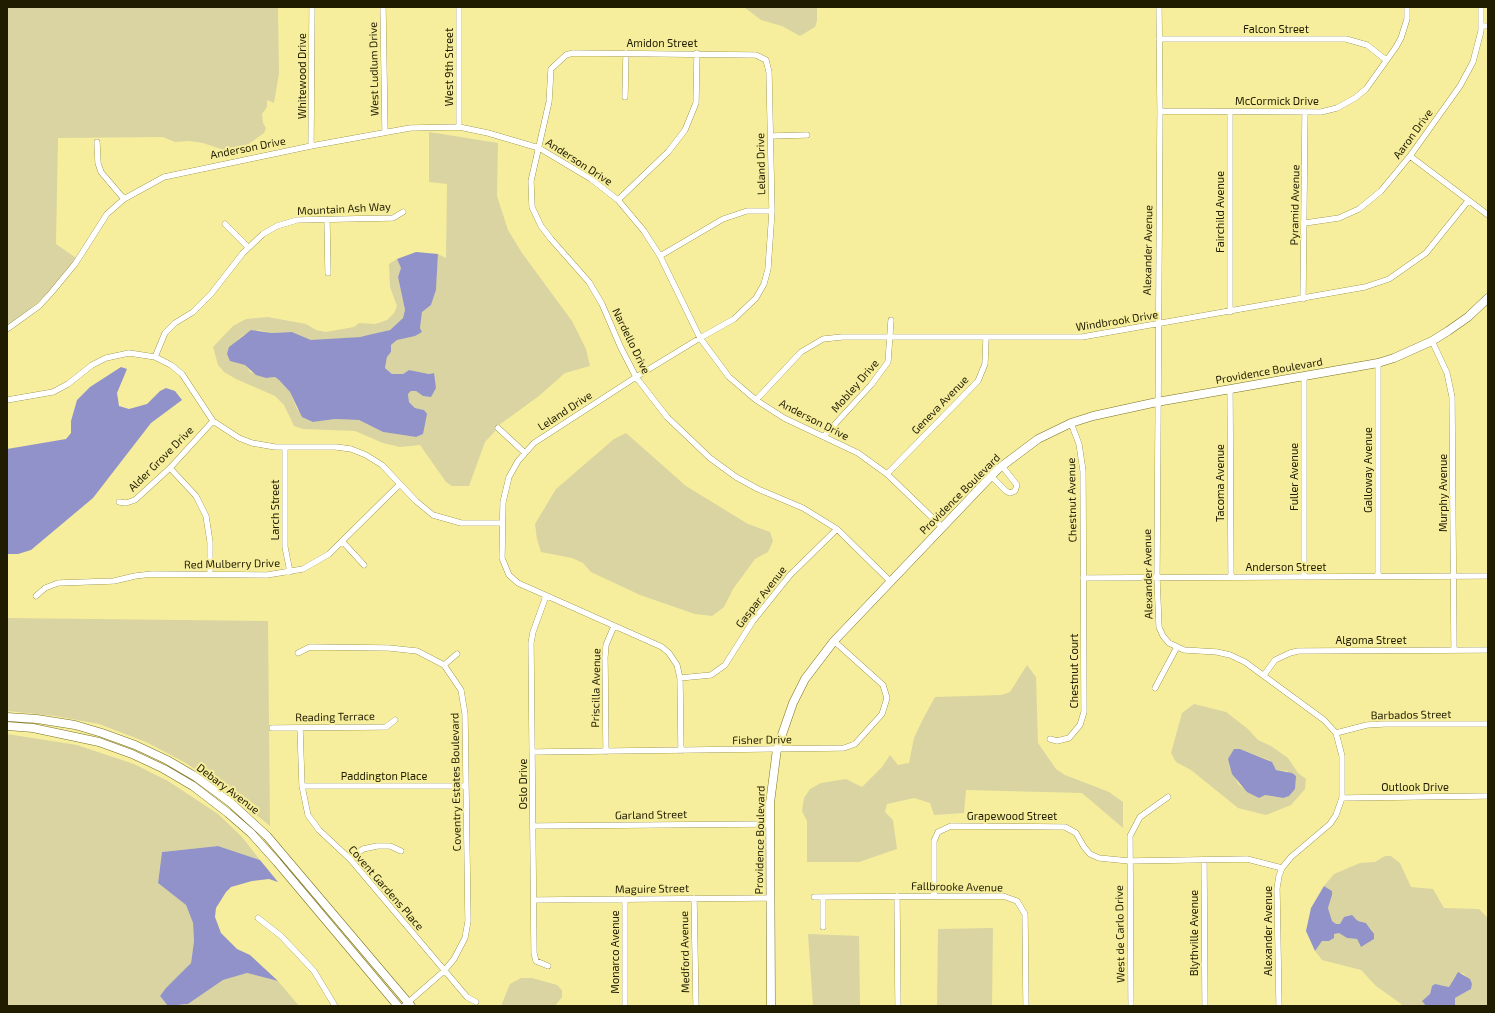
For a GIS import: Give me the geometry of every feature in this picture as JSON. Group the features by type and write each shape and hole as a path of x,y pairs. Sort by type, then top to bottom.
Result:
{"main road":[{"name":"Providence Boulevard","path":"771,1006 769,824 771,784 776,749 793,702 806,679 834,641 892,582 991,476 1038,439 1071,423 1108,412 1378,363 1432,341 1468,316 1488,298"},
{"name":"Debary Avenue","path":"7,717 44,720 75,725 102,733 136,745 167,760 196,777 231,803 267,836 407,1005"},
{"name":"Debary Avenue","path":"7,726 33,728 99,742 132,754 164,769 193,786 251,833 398,1006"}],"street":[{"name":"Whitewood Drive","path":"312,7 312,146"},
{"name":"West Ludlum Drive","path":"383,7 385,132"},
{"name":"West 9th Street","path":"459,7 459,127"},
{"name":"Alexander Avenue","path":"1159,7 1160,111 1156,578 1159,627 1163,636 1176,647"},
{"name":"McCormick Drive","path":"1160,111 1321,112 1337,108 1348,103 1366,89 1402,38 1407,20 1407,7"},
{"name":"Aaron Drive","path":"1305,223 1339,218 1359,209 1381,191 1410,156 1460,86 1473,62 1478,47 1481,26 1481,7"},
{"path":"1481,26 1488,26"},
{"name":"Falcon Street","path":"1159,39 1346,39 1367,45 1386,60"},
{"name":"Amidon Street","path":"560,60 573,53 626,53 756,55 766,60"},
{"path":"625,97 626,53"},
{"path":"618,200 668,152 685,130 696,103 697,54"},
{"name":"Nardello Drive","path":"560,60 551,69 549,102 531,181 532,207 541,226 551,239 590,282 602,304 621,348 636,377 666,417 710,458 736,478 802,508 837,529 892,582"},
{"name":"Leland Drive","path":"681,751 680,678 677,666 669,654 662,647 518,583 509,575 502,558 501,523 503,502 509,477 524,453 534,443 636,377 734,319 756,298 764,284 768,269 772,211 770,83 766,60"},
{"name":"Fairchild Avenue","path":"1230,112 1230,312"},
{"name":"Pyramid Avenue","path":"1303,299 1305,112"},
{"name":"Anderson Drive","path":"7,329 39,306 51,293 75,264 108,214 124,199 148,184 178,173 385,132 432,126 459,127 506,136 539,148 591,179 618,200 644,231 660,256 700,338 729,377 756,400 784,418 858,453 886,474 942,527"},
{"path":"771,136 807,135"},
{"path":"97,142 98,163 101,172 124,199"},
{"path":"1410,156 1488,215"},
{"name":"Windbrook Drive","path":"756,400 801,352 811,345 823,340 842,336 986,338 1082,337 1157,325 1365,287 1389,279 1426,253 1468,201"},
{"path":"660,256 722,219 748,211 772,211"},
{"name":"Mountain Ash Way","path":"155,357 165,333 193,312 211,294 248,247 263,234 287,223 308,219 327,220 393,218 403,212"},
{"path":"327,220 328,273"},
{"path":"225,224 248,247"},
{"name":"Mobley Drive","path":"824,436 871,385 888,362 891,337 891,320"},
{"name":"Geneva Avenue","path":"886,474 978,381 985,364 986,338"},
{"name":"Murphy Avenue","path":"1432,341 1447,373 1452,397 1454,650"},
{"path":"7,400 53,392 68,384 96,362 112,356 136,353 155,357 171,365 182,374 213,421 238,438 252,443 285,448 336,447 351,449 366,455 382,466 424,509 441,518 461,523 501,523"},
{"name":"Galloway Avenue","path":"1378,363 1378,576"},
{"name":"Fuller Avenue","path":"1304,376 1304,577"},
{"name":"Tacoma Avenue","path":"1230,389 1231,577"},
{"name":"Alder Grove Drive","path":"118,502 126,503 134,500 170,468 213,421"},
{"name":"Chestnut Avenue","path":"1071,423 1082,457 1083,578"},
{"path":"498,428 524,453"},
{"name":"Larch Street","path":"285,448 285,547 290,572"},
{"path":"991,476 1006,491 1010,493 1015,491 1017,485 1002,466"},
{"path":"170,468 196,496 206,516 210,542 210,574"},
{"name":"Red Mulberry Drive","path":"36,596 45,588 58,583 114,581 152,574 267,575 303,569 316,563 342,541 400,484"},
{"name":"Gaspar Avenue","path":"680,678 711,675 725,665 753,621 790,575 837,529"},
{"path":"342,541 364,565"},
{"name":"Anderson Street","path":"1083,578 1488,576"},
{"name":"Chestnut Court","path":"1050,739 1057,741 1069,738 1080,725 1084,712 1083,578"},
{"name":"Oslo Drive","path":"546,596 533,632 531,643 534,953 536,962 548,966"},
{"name":"Priscilla Avenue","path":"606,752 605,657 606,645 614,626"},
{"name":"Fisher Drive","path":"533,752 844,748 855,744 886,708 887,698 883,685 834,641"},
{"name":"Coventry Estates Boulevard","path":"298,654 310,647 389,648 417,651 444,666 461,690 466,714 468,921 465,938 454,959 444,971 407,1005"},
{"path":"1155,688 1176,647 1189,651 1213,651 1230,654 1264,675 1320,716 1336,733 1342,756 1342,798 1336,815 1330,824 1298,850 1282,868"},
{"name":"Algoma Street","path":"1264,675 1275,660 1290,652 1298,651 1488,650"},
{"path":"444,666 457,654"},
{"name":"Reading Terrace","path":"272,728 386,727 395,720"},
{"name":"Barbados Street","path":"1336,733 1367,725 1488,724"},
{"name":"Covent Gardens Place","path":"300,728 302,786 308,815 319,830 350,859 467,997 476,1002"},
{"name":"Paddington Place","path":"302,786 466,786"},
{"name":"Outlook Drive","path":"1342,798 1488,796"},
{"name":"West de Carlo Drive","path":"1131,1006 1130,836 1138,820 1145,812 1168,797"},
{"name":"Garland Street","path":"533,826 769,824"},
{"name":"Grapewood Street","path":"934,896 935,836 942,829 951,826 1065,827 1076,833 1084,847 1094,856 1129,861 1247,859 1282,868"},
{"path":"350,859 363,849 377,846 390,846 401,851"},
{"name":"Blythville Avenue","path":"1204,860 1205,1006"},
{"name":"Alexander Avenue","path":"1279,1006 1278,888 1282,868"},
{"path":"897,896 898,1006"},
{"name":"Fallbrooke Avenue","path":"814,897 1003,896 1017,901 1025,914 1026,1006"},
{"path":"823,897 823,926"},
{"name":"Medford Avenue","path":"694,898 696,1006"},
{"name":"Maguire Street","path":"534,900 770,898"},
{"name":"Monarco Avenue","path":"625,899 625,1006"},
{"path":"258,918 281,936 314,971 334,1006"}],"shaded area":[{"path":"7,7 281,7 278,8 279,73 274,103 267,100 267,107 262,114 263,123 266,128 264,133 243,148 224,150 203,143 189,141 175,142 163,137 58,138 56,244 76,258 49,291 37,303 7,326"},
{"path":"744,7 817,7 817,21 815,27 800,36 782,26 761,20"},
{"path":"429,132 498,143 497,196 508,230 522,253 572,321 586,349 590,366 565,373 539,396 499,425 498,424 496,430 485,442 469,486 452,486 446,482 420,445 400,447 383,443 355,431 303,429 294,426 284,405 275,396 236,379 224,372 218,365 213,347 233,326 246,319 268,317 306,324 316,330 326,332 354,327 359,323 375,324 387,320 394,313 397,306 390,287 389,264 397,259 401,268 398,277 405,310 403,318 390,330 369,336 311,340 292,332 272,333 259,330 243,335 234,343 250,372 266,378 275,377 279,380 290,392 297,409 313,422 335,419 359,420 383,432 416,437 423,434 424,410 415,408 409,402 408,394 411,391 416,391 423,396 434,373 429,374 409,370 403,374 392,374 385,368 387,357 391,352 391,345 397,340 422,332 420,328 422,311 431,305 436,290 438,254 446,258 447,184 429,182"},
{"path":"626,433 686,486 748,524 770,532 773,541 768,552 755,559 733,589 724,607 712,616 695,614 640,595 591,572 583,563 572,558 541,552 535,524 556,489 614,439"},
{"path":"7,618 268,621 270,826 225,789 184,762 146,742 99,724 55,716 7,711"},
{"path":"1027,665 1036,677 1038,743 1056,769 1065,775 1109,792 1123,802 1123,828 1082,793 966,790 964,813 934,815 930,803 914,798 887,804 885,812 893,820 897,849 859,862 807,862 807,821 802,811 804,798 810,789 821,783 846,779 862,787 882,767 890,755 898,765 909,763 914,738 935,697 1001,695 1010,692"},
{"path":"1194,704 1226,712 1248,729 1258,740 1271,746 1288,758 1298,773 1306,779 1305,789 1291,805 1266,815 1238,808 1191,770 1176,762 1171,753 1182,713","holes":["1240,749 1269,760 1276,770 1288,771 1283,798 1269,796 1243,788 1238,784 1235,777"]},
{"path":"7,734 77,745 134,764 168,781 218,814 242,837 260,860 218,846 162,852 158,883 186,905 193,923 194,941 191,963 160,996 168,1006 8,1006"},
{"path":"1385,856 1391,856 1400,863 1411,887 1433,889 1444,908 1479,909 1488,918 1488,1006 1455,1006 1455,998 1471,989 1472,984 1463,973 1455,976 1449,987 1439,985 1432,986 1430,995 1422,1001 1426,1006 1404,1006 1376,986 1361,970 1322,960 1315,951 1322,940 1329,941 1334,938 1334,934 1339,932 1347,938 1357,939 1361,947 1374,939 1371,929 1366,923 1358,921 1356,918 1340,924 1336,924 1332,921 1328,908 1332,891 1324,886 1334,874 1360,863 1375,862"},
{"path":"993,928 992,1006 937,1006 938,929"},
{"path":"808,934 859,936 860,1006 813,1006"},
{"path":"247,973 278,981 299,1006 179,1006 188,1004 223,980"},
{"path":"521,978 532,978 557,985 562,990 562,997 555,1006 501,1006 510,984"}],"water":[{"path":"416,252 438,254 436,290 431,305 422,312 420,328 422,332 415,336 397,340 391,345 391,352 387,357 385,368 392,374 403,374 409,370 429,374 434,373 436,388 431,397 423,396 416,391 411,391 408,394 409,402 415,408 424,410 427,414 423,434 416,437 383,432 359,420 335,419 313,422 302,417 290,392 275,377 266,378 256,375 245,365 230,361 227,354 229,347 251,330 272,333 292,332 311,340 360,337 390,330 403,318 405,310 398,277 401,268 397,259"},
{"path":"121,367 127,369 117,393 119,406 129,409 147,404 160,391 166,388 175,391 182,400 151,423 93,498 31,550 18,554 7,554 7,449 66,439 71,433 71,421 77,400 90,387"},
{"path":"1234,749 1240,749 1272,762 1276,770 1292,773 1296,776 1295,789 1289,796 1283,798 1265,795 1259,798 1247,792 1232,774 1228,759"},
{"path":"218,846 260,860 278,882 269,879 252,881 231,887 216,908 215,917 221,933 237,949 250,955 278,981 247,973 223,980 188,1004 168,1006 160,996 191,963 194,941 193,923 186,905 158,883 162,852"},
{"path":"1324,886 1332,891 1328,908 1332,921 1336,924 1340,924 1344,917 1352,915 1358,921 1366,923 1374,934 1374,939 1361,947 1357,939 1347,938 1339,933 1334,934 1334,938 1329,941 1322,941 1315,951 1306,931 1311,908"},
{"path":"1458,972 1470,979 1472,984 1471,989 1455,998 1455,1006 1426,1006 1422,1001 1430,994 1432,986 1435,984 1449,987"}]}
